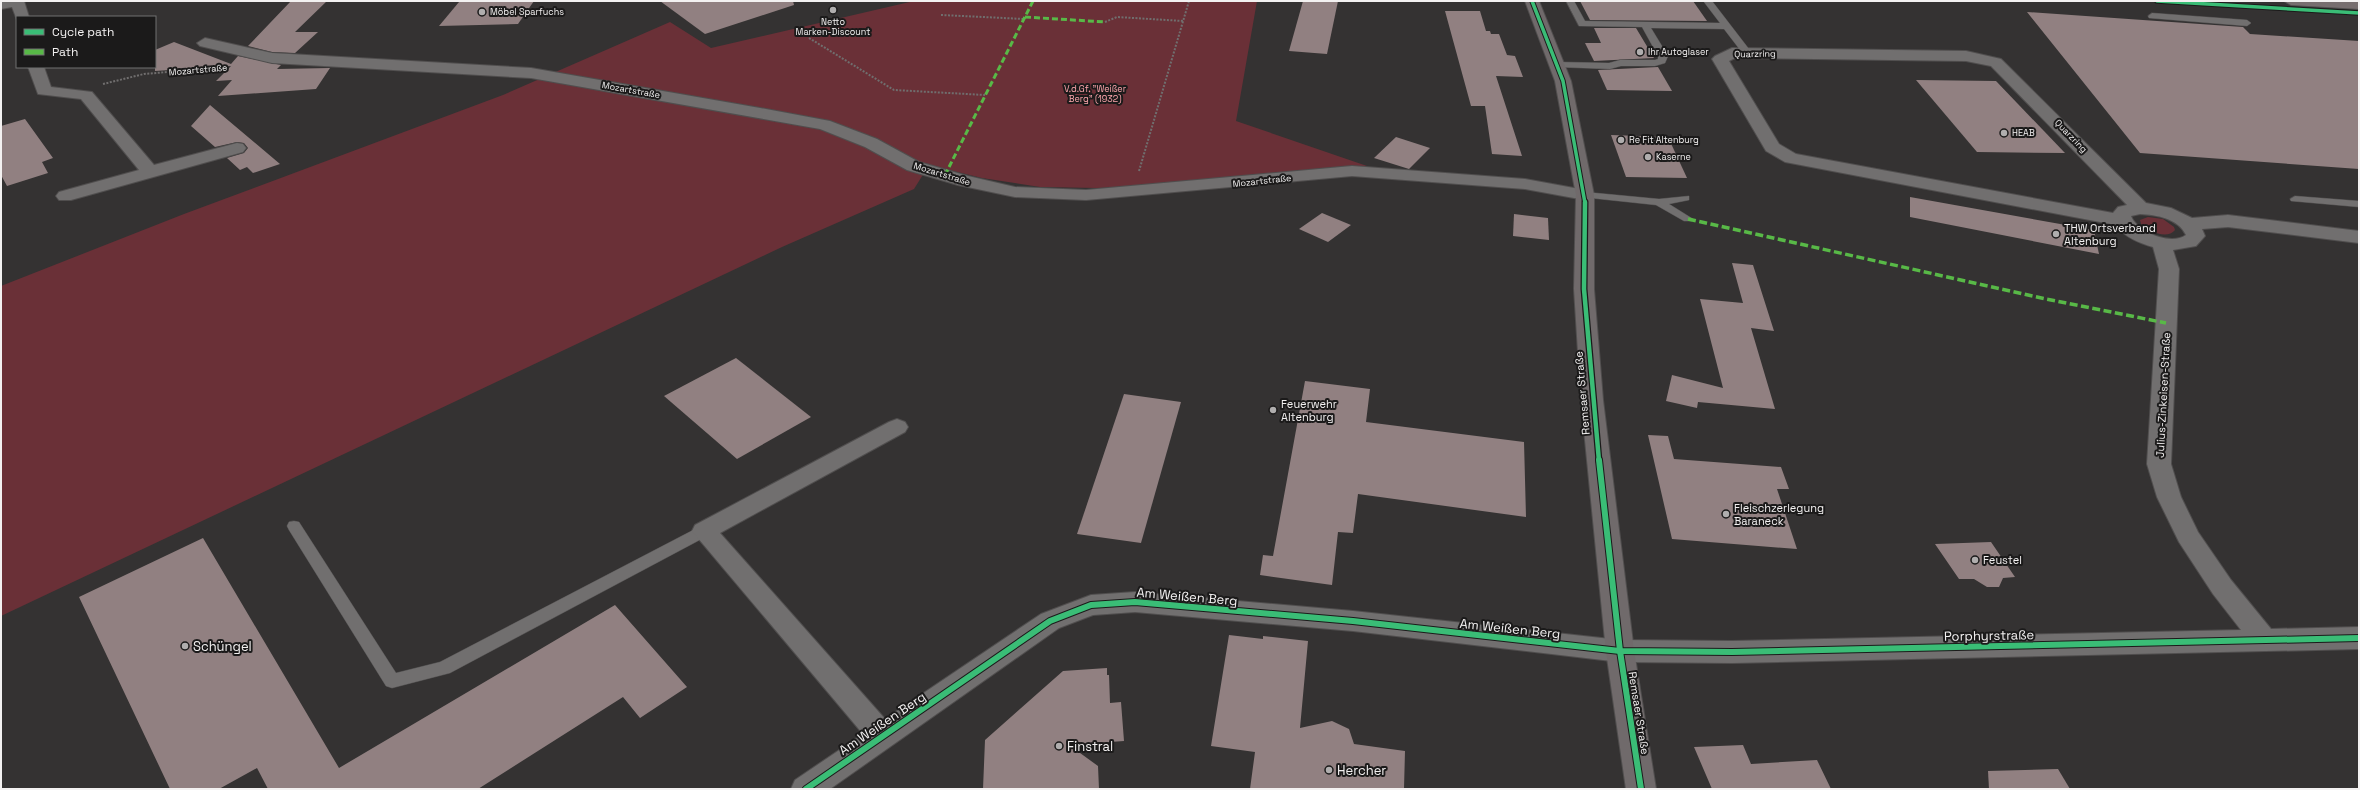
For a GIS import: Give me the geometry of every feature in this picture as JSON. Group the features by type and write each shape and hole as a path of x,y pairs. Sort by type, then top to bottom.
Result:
{"main road":[{"path":"2291,1 2350,4"}],"street":[{"path":"1,5 17,1 22,16"},
{"name":"Remsaer Straße","path":"1532,1 1559,65 1571,112 1585,195 1584,289 1592,400 1620,651 1641,789"},
{"name":"Mozartstraße","path":"205,43 272,58 531,73 824,125 871,143 913,166 964,181 1015,192 1086,195 1352,172 1525,184 1585,195"},
{"name":"Quarzring","path":"2121,220 1791,158 1780,154 1772,147 1720,59 1732,53 1747,53 1966,56 1996,62 2140,208"},
{"path":"36,68 44,91 86,95 150,172"},
{"path":"65,196 237,148"},
{"path":"2140,208 2171,214 2188,224 2196,236 2193,241 2175,244 2162,243 2135,233 2121,220 2121,215 2125,211 2140,208"},
{"path":"2188,224 2228,221 2359,237"},
{"name":"Julius-Zinkeisen-Straße","path":"2162,243 2170,269 2159,464 2169,497 2188,536 2222,587 2263,639"},
{"path":"704,531 897,427"},
{"name":"Am Weißen Berg","path":"704,531 883,736"},
{"name":"Am Weißen Berg","path":"806,789 1050,621 1092,605 1135,602 1354,621 1620,651"},
{"name":"Porphyrstraße","path":"1620,651 1732,652 2359,638"}],"lane":[{"path":"1570,2 1582,24 1726,26"},
{"path":"1708,2 1747,53"},
{"path":"2152,16 2247,23"},
{"path":"1559,65 1610,66 1620,63 1655,63 1662,61 1663,56 1645,25"},
{"path":"1585,195 1659,202 1685,198"},
{"path":"2295,199 2359,204"},
{"path":"1659,202 1688,219"},
{"path":"294,526 392,681 444,668 704,531"}],"path":[{"path":"1133,192 1189,1"},
{"path":"941,15 1024,19"},
{"path":"1105,22 1117,17 1183,21"},
{"path":"809,38 894,90 985,95"}],"green space":[{"name":"V.d.Gf. \"Weißer Berg\" (1932)","path":"914,1 1257,1 1236,121 1367,166 1140,187 1097,188 1040,187 982,178 929,165 914,189 782,247 1,616 1,286 184,214 503,95 670,22 711,48"},
{"path":"2148,217 2163,219 2174,227 2175,230 2172,233 2167,234 2153,232 2141,224 2140,220"}],"building":[{"path":"291,1 327,1 295,32 318,32 295,53 272,52 248,46"},
{"path":"534,1 518,24 439,26 459,2"},
{"path":"660,1 793,1 794,5 705,34"},
{"path":"1303,1 1338,1 1327,54 1289,51"},
{"path":"1580,1 1693,1 1707,21 1590,20"},
{"path":"1445,11 1480,11 1486,31 1490,31 1491,34 1499,34 1507,55 1515,56 1523,77 1496,76 1522,156 1492,154 1485,106 1471,106"},
{"path":"2027,12 2243,27 2250,34 2359,41 2359,169 2140,153"},
{"path":"1594,28 1636,28 1654,58 1594,61 1585,43 1601,43"},
{"path":"174,42 231,64 238,56 281,65 277,69 330,68 316,89 218,96 232,80 216,81 231,66 155,71 156,50"},
{"path":"1658,67 1672,91 1607,90 1598,70"},
{"name":"HEAB","path":"1916,80 1996,81 2065,153 1977,152"},
{"path":"210,105 280,164 253,173 247,167 240,170 227,158 244,153 248,148 244,143 237,142 215,147 191,126"},
{"path":"25,119 53,158 42,162 48,173 7,186 1,175 1,126"},
{"name":"Kaserne","path":"1611,135 1668,137 1687,178 1626,177"},
{"path":"1396,137 1430,148 1409,169 1374,158"},
{"path":"1910,197 2094,230 2099,254 1910,217"},
{"path":"1322,213 1351,225 1328,242 1299,229"},
{"path":"1514,214 1548,218 1549,240 1513,236"},
{"path":"1732,263 1753,265 1774,331 1751,328 1775,409 1698,402 1697,408 1666,401 1672,375 1723,388 1700,299 1743,303"},
{"path":"736,358 811,417 737,459 664,396"},
{"path":"1305,381 1370,389 1366,422 1524,442 1526,517 1358,494 1353,533 1338,532 1332,585 1260,575 1263,555 1273,556"},
{"path":"1124,394 1181,402 1141,543 1077,534"},
{"name":"Fleischzerlegung Baraneck","path":"1648,435 1668,436 1674,459 1781,467 1789,489 1777,489 1797,549 1672,539"},
{"name":"Schüngel","path":"203,538 339,768 615,605 687,687 640,718 623,697 478,789 268,789 257,768 219,789 170,789 79,597"},
{"name":"Feustel","path":"1991,542 2015,577 2003,578 1999,587 1987,587 1974,579 1959,579 1935,544"},
{"path":"1229,635 1263,639 1263,636 1308,641 1300,728 1332,721 1349,729 1354,744 1405,751 1404,789 1250,789 1255,752 1211,746"},
{"path":"1107,668 1107,675 1109,675 1110,703 1121,702 1124,741 1069,745 1098,766 1099,789 983,789 985,740 1063,671"},
{"path":"1743,745 1751,764 1817,760 1831,789 1712,789 1694,747"},
{"path":"2058,769 2070,789 1989,789 1988,771"}],"marked path":[{"path":"945,175 1033,1"},
{"path":"1025,17 1105,22"},
{"path":"1688,219 2046,299 2166,323"}],"cycle path":[{"path":"1532,1 1563,81 1585,195 1584,289 1592,400 1620,651 1641,789"},
{"path":"2157,1 2359,13"},
{"path":"806,789 1050,621 1091,605 1135,602 1353,621 1620,651 1732,652 2359,638"}],"place":[{"name":"Netto Marken-Discount","path":"833,10"},
{"name":"Möbel Sparfuchs","path":"482,12"},
{"name":"Ihr Autoglaser","path":"1640,52"},
{"name":"HEAB","path":"2004,133"},
{"name":"Re Fit Altenburg","path":"1621,140"},
{"name":"Kaserne","path":"1648,157"},
{"name":"THW Ortsverband Altenburg","path":"2056,234"},
{"name":"Feuerwehr Altenburg","path":"1273,410"},
{"name":"Fleischzerlegung Baraneck","path":"1726,514"},
{"name":"Feustel","path":"1975,560"},
{"name":"Schüngel","path":"185,646"},
{"name":"Finstral","path":"1059,746"},
{"name":"Hercher","path":"1329,770"}]}
